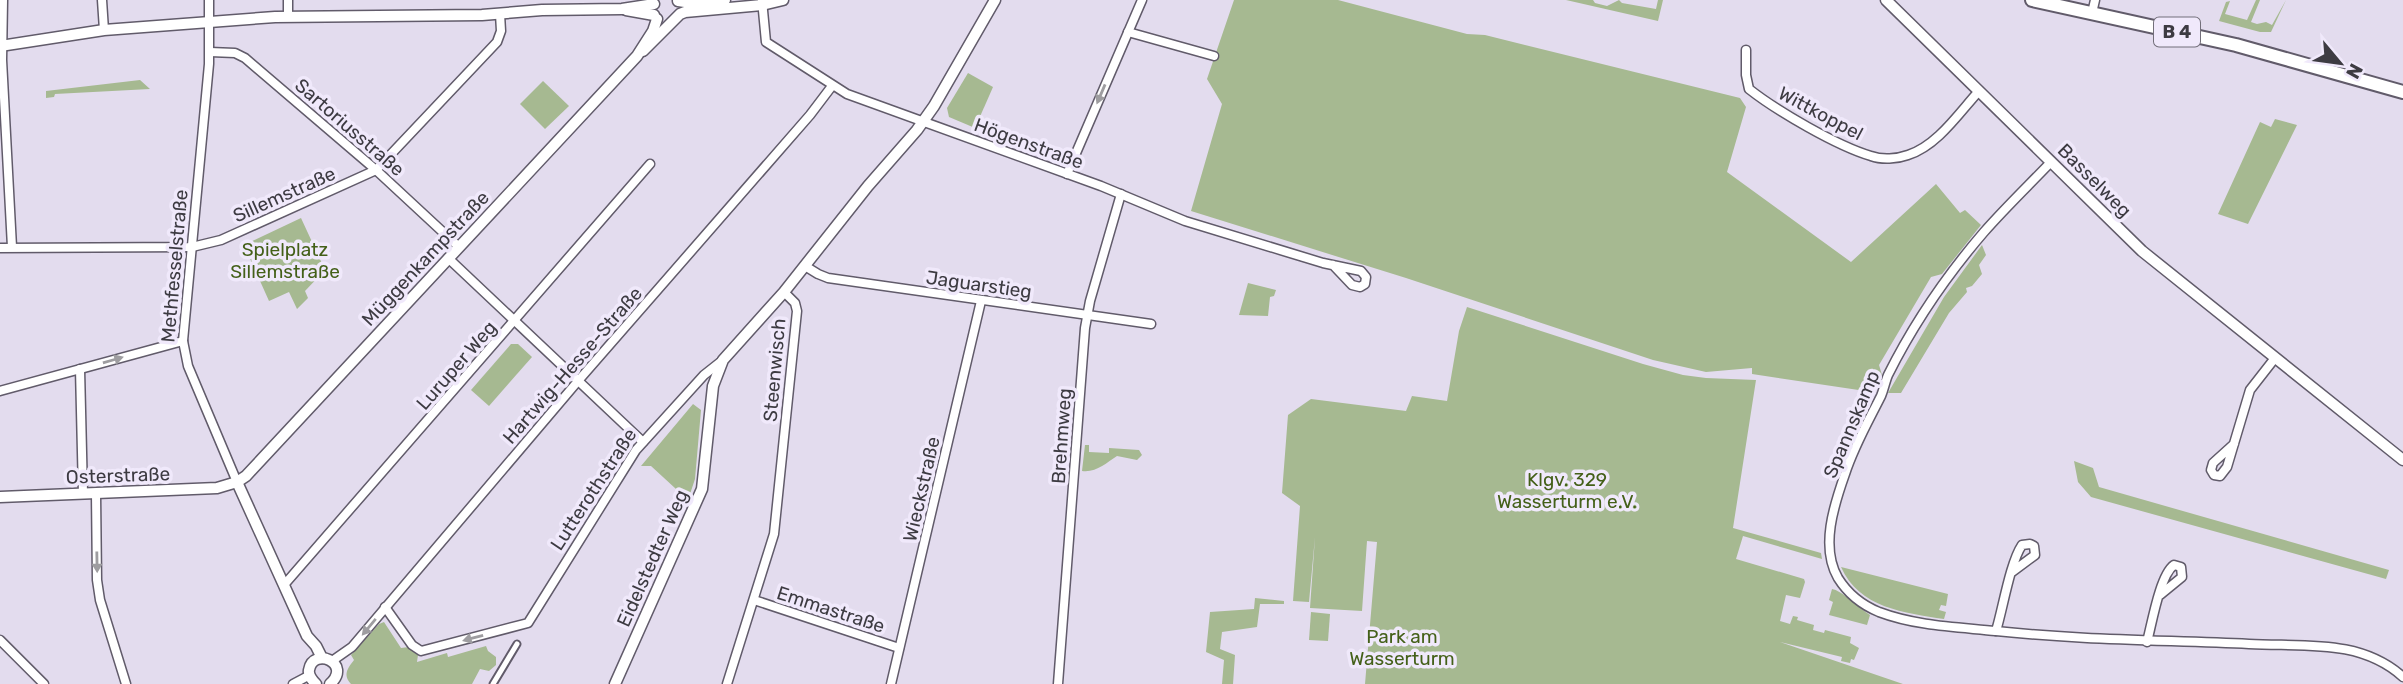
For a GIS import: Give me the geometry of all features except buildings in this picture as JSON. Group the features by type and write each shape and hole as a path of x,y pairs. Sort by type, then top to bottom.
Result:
{"main road":[{"name":"B 4","path":"2032,0 2094,7 2403,92"}],"street":[{"path":"3,0 1,46 12,247"},
{"path":"102,0 104,30"},
{"name":"Methfesselstraße","path":"209,0 210,52 183,341 188,366 307,636 309,649 337,669 333,683"},
{"path":"288,0 288,16"},
{"path":"676,18 678,1 692,3 725,0"},
{"path":"1,46 104,30 288,16 500,14 542,9 655,9 665,23 676,18 783,0"},
{"name":"Steenwisch","path":"727,684 774,534 797,311 795,303 784,292 853,204 923,122 995,0"},
{"path":"1067,173 1142,0"},
{"name":"Basselweg","path":"1886,0 2151,260 2402,455"},
{"name":"Basselweg","path":"1895,0 1901,15"},
{"name":"Högenstraße","path":"762,2 766,42 847,94 1067,173 1202,227 1333,265"},
{"name":"Müggenkampstraße","path":"237,482 262,459 637,55 653,31 655,9"},
{"name":"Sillemstraße","path":"0,248 192,247 221,240 376,170 497,42 501,31 500,14"},
{"name":"Müggenkampstraße","path":"637,55 652,44 676,18"},
{"path":"1128,33 1214,56"},
{"name":"Wittkoppel","path":"1746,50 1749,89 1788,115 1872,157 1908,156 1920,149 1939,134 1979,91"},
{"name":"Sartoriusstraße","path":"210,52 235,53 245,58 376,170 459,247"},
{"name":"Hartwig-Hesse-Straße","path":"323,660 352,647 578,381 810,115 832,86"},
{"name":"Spannskamp","path":"2052,162 1984,232 1954,270 1917,325 1888,376 1841,484 1831,526 1830,550 1835,571 1846,589 1862,603 1879,611 1917,622 1996,631 2147,642 2303,645 2346,649 2379,660 2403,677"},
{"name":"Luruper Weg","path":"284,585 650,164"},
{"name":"Brehmweg","path":"1058,684 1086,316 1121,194"},
{"path":"448,258 643,442"},
{"name":"Jaguarstieg","path":"805,266 828,278 1151,324"},
{"name":"Lutterothstraße","path":"385,607 412,645 421,650 528,623 643,442 704,375 723,360 784,292"},
{"name":"Wieckstraße","path":"891,684 981,300"},
{"path":"0,391 183,341"},
{"path":"2234,444 2250,390 2275,358"},
{"name":"Eidelstedter Weg","path":"615,684 702,489 713,386 723,360"},
{"path":"80,369 83,494"},
{"name":"Osterstraße","path":"0,497 217,488 237,482"},
{"path":"96,494 99,590 126,684"},
{"path":"1996,631 2012,572"},
{"path":"2147,642 2160,595"},
{"name":"Emmastraße","path":"754,600 900,648"},
{"path":"0,640 44,684"},
{"path":"493,684 517,644"},
{"path":"293,684 313,681 310,668 323,660"}],"green space":[{"path":"1234,0 1338,0 1467,34 1485,35 1740,98 1746,107 1727,172 1851,262 1936,184 1960,213 1965,210 1981,225 1942,274 1931,277 1879,365 1882,375 1872,392 1752,374 1752,368 1706,372 1653,360 1406,278 1191,211 1222,104 1207,79"},
{"path":"1566,0 1593,0 1607,6 1619,0 1622,3 1656,9 1658,0 1663,0 1658,21"},
{"path":"2256,0 2260,0 2251,22 2266,22 2272,25 2286,0 2271,32 2260,32 2219,21 2226,2 2230,1 2225,14 2247,20"},
{"path":"968,73 993,87 975,128 949,117 947,108"},
{"path":"140,80 150,89 55,94 54,97 46,98 46,91"},
{"path":"543,81 569,106 545,129 520,104"},
{"path":"2275,119 2297,125 2248,224 2218,214 2260,122 2271,127"},
{"name":"Spielplatz Sillemstraße","path":"301,218 325,270 305,291 308,298 297,309 289,292 269,301 244,245"},
{"path":"1982,245 1986,255 1979,265 1982,274 1972,286 1966,288 1967,292 1949,313 1901,393 1888,393 1944,297"},
{"path":"1248,283 1276,290 1274,296 1270,297 1268,316 1239,315"},
{"path":"1467,307 1683,375 1756,380 1733,528 1821,553 1822,559 1743,536 1736,559 1804,579 1800,598 1786,595 1780,621 1790,624 1793,616 1798,617 1797,620 1814,625 1813,630 1824,633 1825,630 1851,637 1850,643 1859,648 1850,663 1841,661 1842,657 1780,642 1903,684 1365,684 1377,542 1367,541 1362,611 1310,608 1315,537 1309,602 1293,601 1300,506 1282,493 1288,415 1311,399 1406,411 1412,396 1447,401 1459,331"},
{"path":"511,344 518,344 532,357 489,406 471,390"},
{"path":"693,404 701,410 695,479 688,500 651,466 641,466"},
{"path":"1085,445 1089,445 1089,452 1109,453 1109,448 1139,450 1142,455 1137,460 1117,456 1096,469 1082,471"},
{"path":"2074,461 2093,468 2099,487 2389,570 2386,579 2091,497 2078,482"},
{"path":"1841,567 1948,594 1946,606 1941,605 1939,610 1946,612 1944,619 1899,611 1871,600 1849,581"},
{"path":"1832,589 1870,615 1867,625 1829,615 1833,602 1829,600"},
{"path":"1255,598 1284,601 1284,604 1260,604 1257,627 1222,632 1220,649 1235,655 1233,684 1222,684 1224,660 1206,652 1210,612 1254,609"},
{"path":"1311,612 1330,614 1328,641 1309,640"},
{"path":"384,622 401,648 409,647 418,655 417,662 447,653 448,657 486,646 496,657 496,665 489,671 480,669 472,684 351,684 347,675 354,660 351,655 379,624"}],"park label":[{"name":"Klgv. 329 Wasserturm e.V.","path":"1567,490"},
{"name":"Park am Wasserturm","path":"1402,647"}]}
